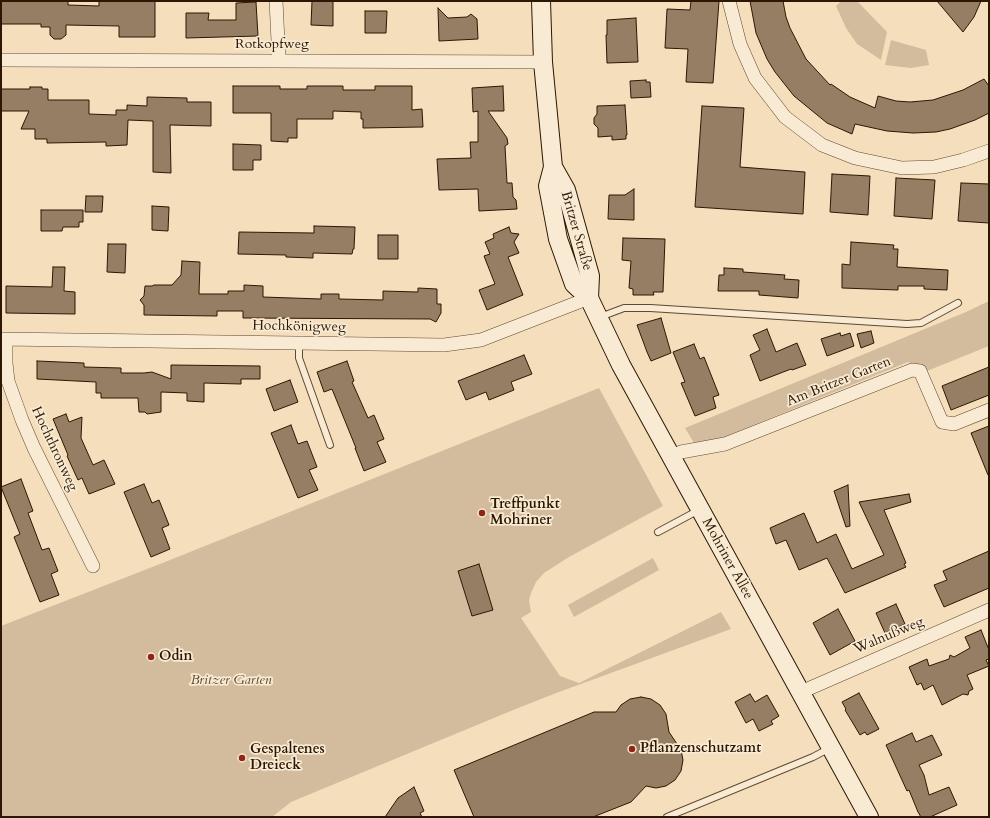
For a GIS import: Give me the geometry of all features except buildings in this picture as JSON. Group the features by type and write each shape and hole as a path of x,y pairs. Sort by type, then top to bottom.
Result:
{"main road":[{"name":"Britzer Straße","path":"541,1 544,62 553,167 548,186 558,239 574,284 589,298"},
{"name":"Mohriner Allee","path":"589,298 621,365 869,817"}],"street":[{"path":"276,1 279,62"},
{"path":"729,1 740,44 755,78 785,117 822,145 855,158 902,168 934,168 989,151"},
{"name":"Rotkopfweg","path":"1,60 544,62"},
{"name":"Hochkönigweg","path":"3,340 463,344 481,340 589,298"},
{"name":"Hochthronweg","path":"3,340 8,380 22,420 34,448 93,566"},
{"name":"Am Britzer Garten","path":"671,456 681,452 725,444 912,370 920,372 942,422 954,424 989,410"},
{"name":"Walnußweg","path":"801,692 989,610"}],"lane":[{"path":"598,318 624,308 650,308 907,324 921,323 958,303"},
{"path":"299,343 298,358 330,445"},
{"path":"658,532 700,509"},
{"path":"667,817 813,757 831,748"}],"green space":[{"path":"841,1 857,1 887,32 881,60 857,44 846,28 836,6"},
{"path":"891,40 926,50 929,65 911,68 885,65"},
{"path":"989,301 989,346 927,371 908,362 697,448 685,428 966,312"},
{"name":"Britzer Garten","path":"599,388 663,506 569,557 544,573 536,582 531,593 529,600 531,612 521,618 560,676 579,683 721,612 731,629 518,708 291,802 272,817 1,817 1,626"},
{"path":"653,558 659,570 574,617 568,605"}],"place":[{"name":"Treffpunkt Mohriner","path":"482,513"},
{"name":"Odin","path":"151,657"},
{"name":"Pflanzenschutzamt","path":"632,749"},
{"name":"Gespaltenes Dreieck","path":"242,758"}]}
